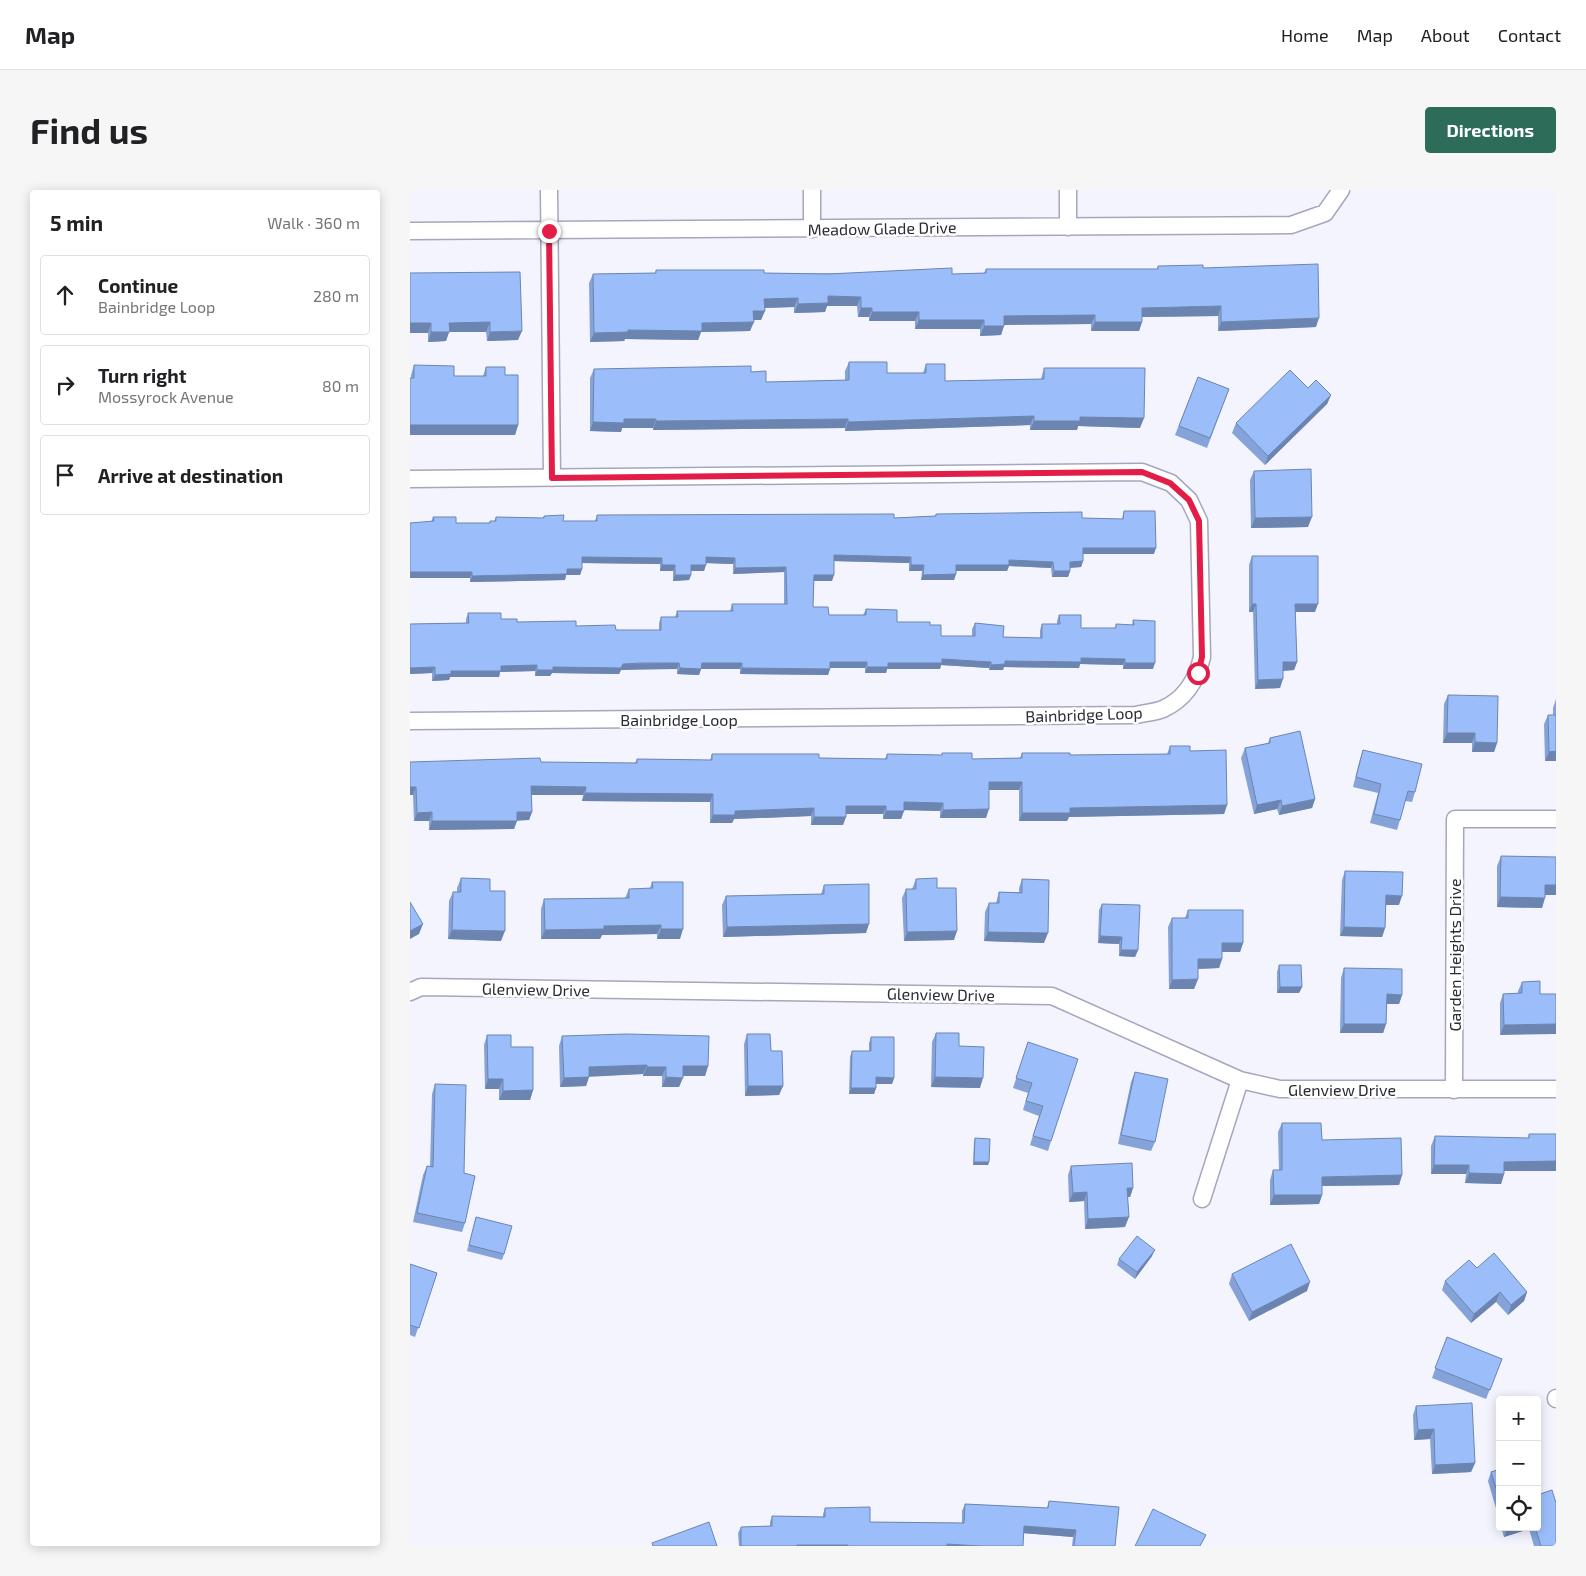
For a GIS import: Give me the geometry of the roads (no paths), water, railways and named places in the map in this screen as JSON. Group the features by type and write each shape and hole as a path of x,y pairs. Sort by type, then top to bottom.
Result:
{"street":[{"path":"549,190 552,478"},
{"path":"812,190 812,229"},
{"path":"1068,190 1068,227"},
{"name":"Meadow Glade Drive","path":"410,231 1291,225 1324,213 1341,190"},
{"name":"Bainbridge Loop","path":"410,479 1142,472 1170,483 1189,500 1199,521 1202,657 1198,673 1187,690 1163,709 1136,714 410,721"},
{"name":"Garden Heights Drive","path":"1454,1090 1455,819 1556,819"},
{"name":"Glenview Drive","path":"410,992 421,987 1052,996 1240,1080 1280,1089 1454,1090"},
{"path":"1202,1199 1240,1080"},
{"path":"1454,1090 1556,1089"}]}
